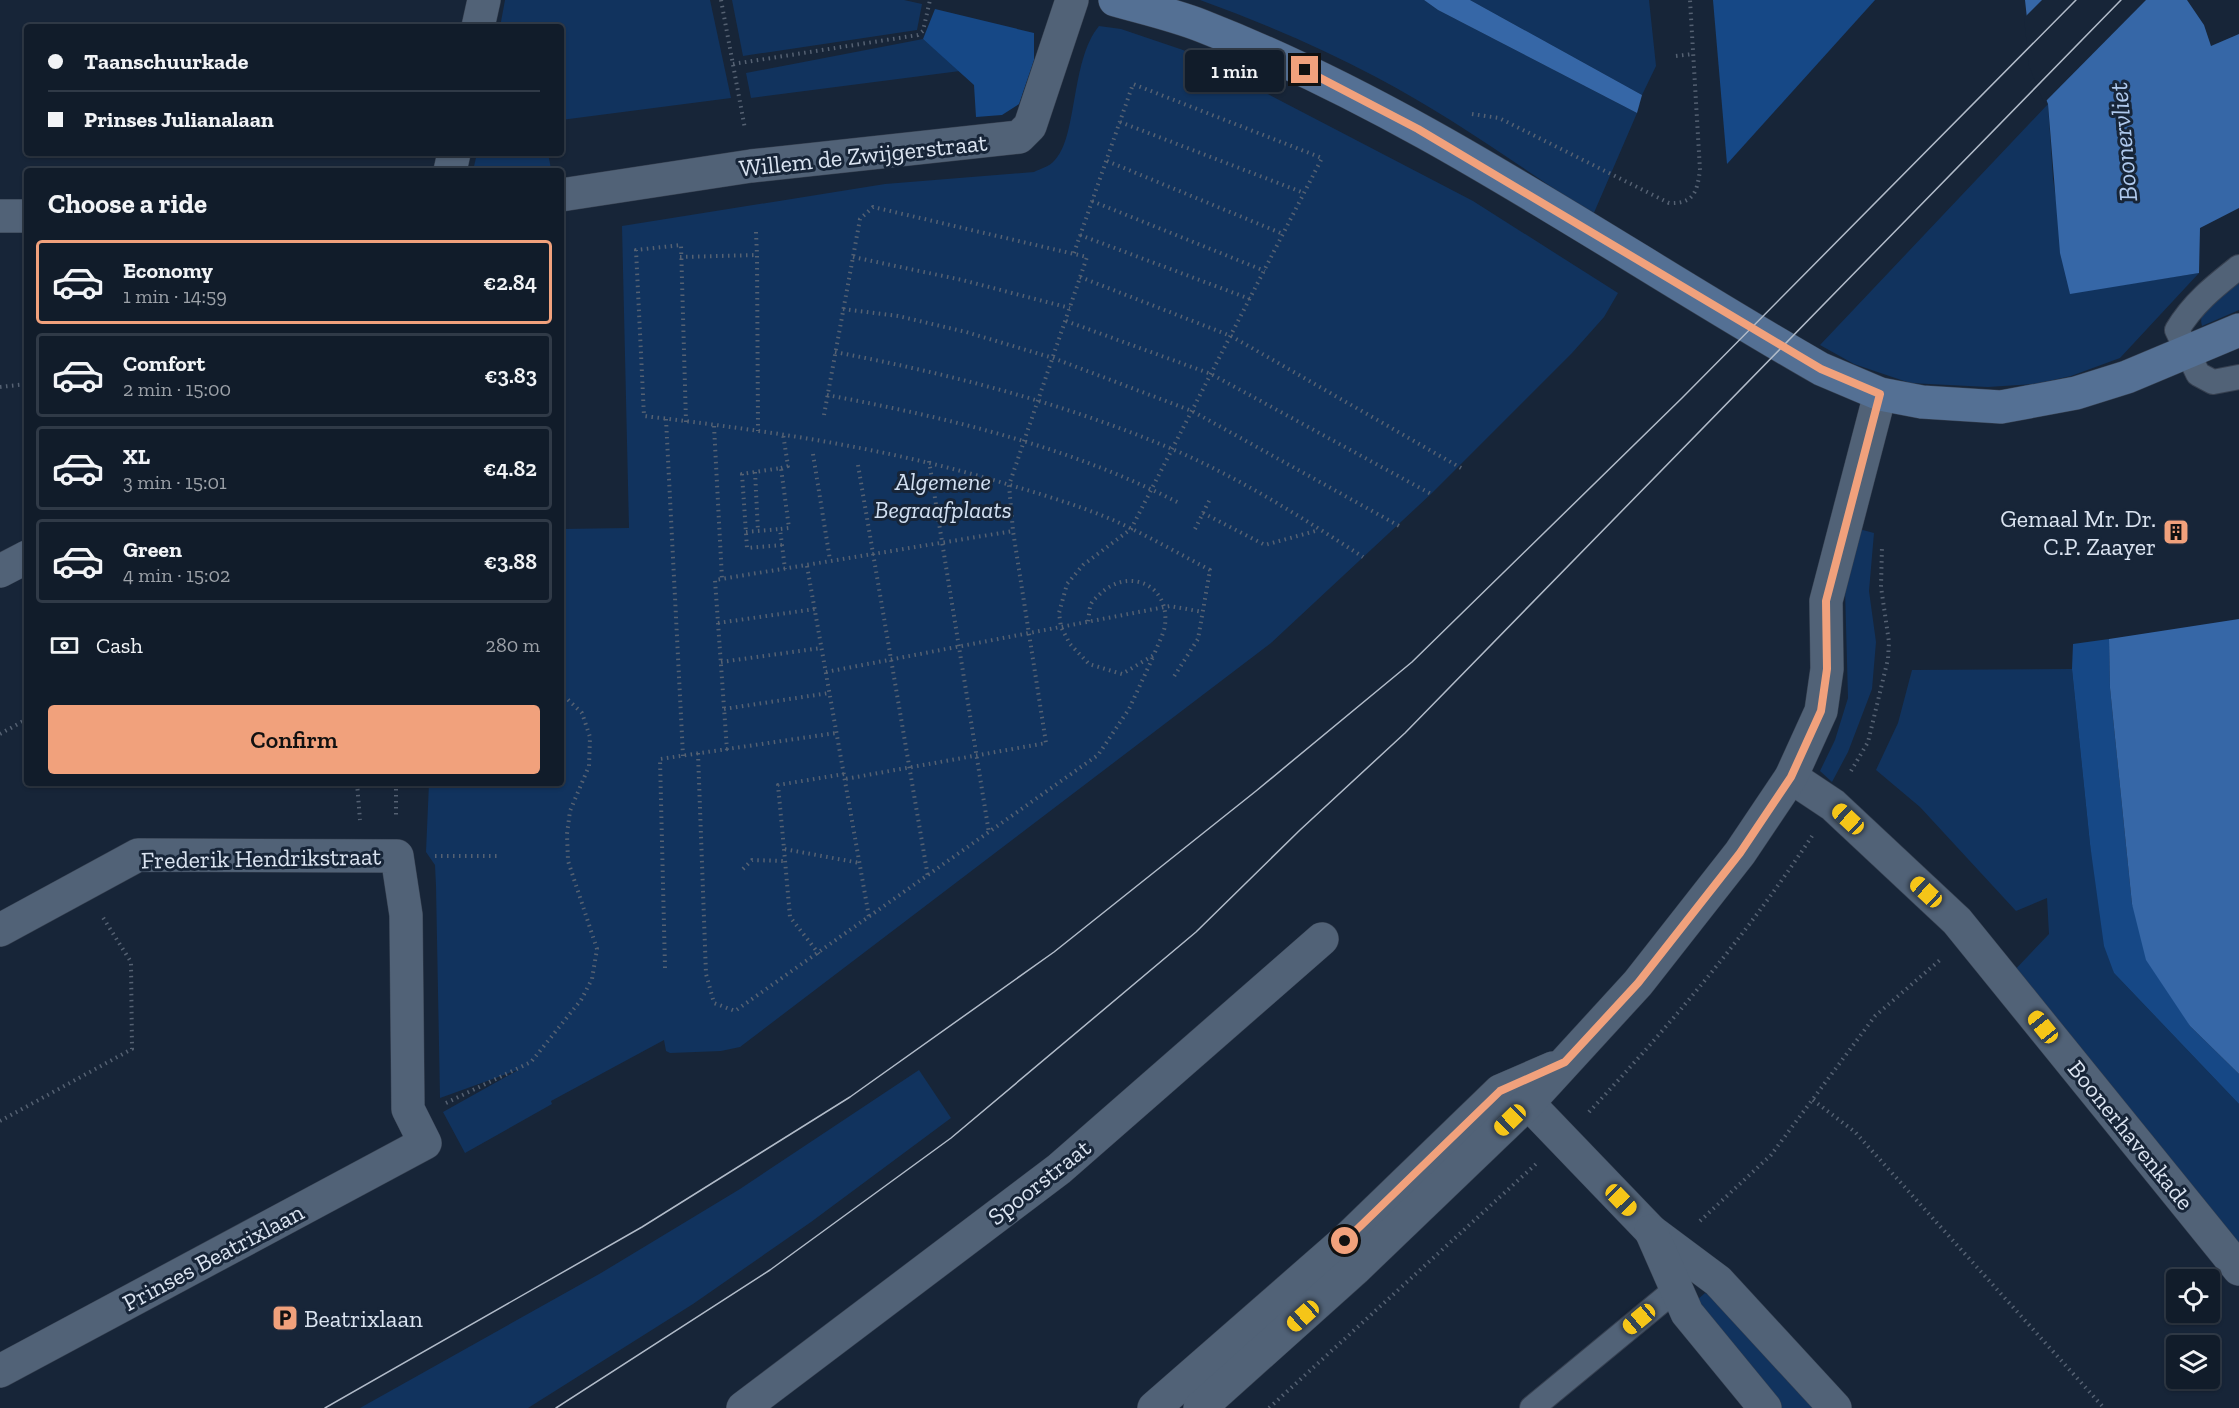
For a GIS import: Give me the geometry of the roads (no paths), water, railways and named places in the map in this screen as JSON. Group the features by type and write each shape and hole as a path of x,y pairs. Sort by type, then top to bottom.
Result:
{"street":[{"path":"479,24 484,0"},
{"name":"Willem de Zwijgerstraat","path":"564,195 752,166 1019,137 1029,126 1072,0"},
{"path":"1115,0 1200,25 1305,70 1418,129 1780,346 1821,369 1880,394 1922,402 2001,407 2076,393 2127,377 2239,330"},
{"path":"0,216 24,216"},
{"path":"1181,1404 1355,1269 1528,1103 1638,983 1740,853 1791,777 1821,711 1827,669 1826,601 1880,394"},
{"path":"0,571 24,559"},
{"name":"Boonerhavenkade","path":"1791,777 1833,805 1957,921 2239,1269"},
{"name":"Frederik Hendrikstraat","path":"0,930 138,855 396,856 406,915 408,1109 419,1131"},
{"name":"Spoorstraat","path":"742,1408 1059,1169 1322,939"},
{"path":"1181,1404 1500,1091 1565,1062"},
{"path":"1528,1103 1662,1238 1719,1281 1834,1408"},
{"name":"Prinses Beatrixlaan","path":"0,1371 419,1131"},
{"path":"1662,1238 1675,1290 1687,1313 1765,1408"}],"lane":[{"path":"2239,267 2188,312 2177,330 2198,374 2213,381 2239,377"},
{"path":"1532,1408 1675,1290"}],"water":[{"path":"1424,0 1470,0 1642,95 1637,113 1438,10"},
{"name":"Boonervliet","path":"2025,0 2187,0 2204,25 2211,46 2239,34 2239,208 2200,228 2199,273 2070,294 2060,253 2048,104 2032,65"},
{"path":"2239,619 2239,1074 2190,1026 2146,960 2132,904 2110,688 2109,639"}],"tram line":[{"path":"325,1408 642,1227 850,1097 1054,952 1256,791 1412,662 1682,398 2076,0"},
{"path":"556,1408 770,1270 951,1138 1196,932 1300,830 1405,733 2121,0"}],"place":[{"name":"Gemaal Mr. Dr. C.P. Zaayer","path":"2176,532"},
{"name":"Beatrixlaan","path":"285,1318"}],"park label":[{"name":"Algemene Begraafplaats","path":"943,495"}]}
